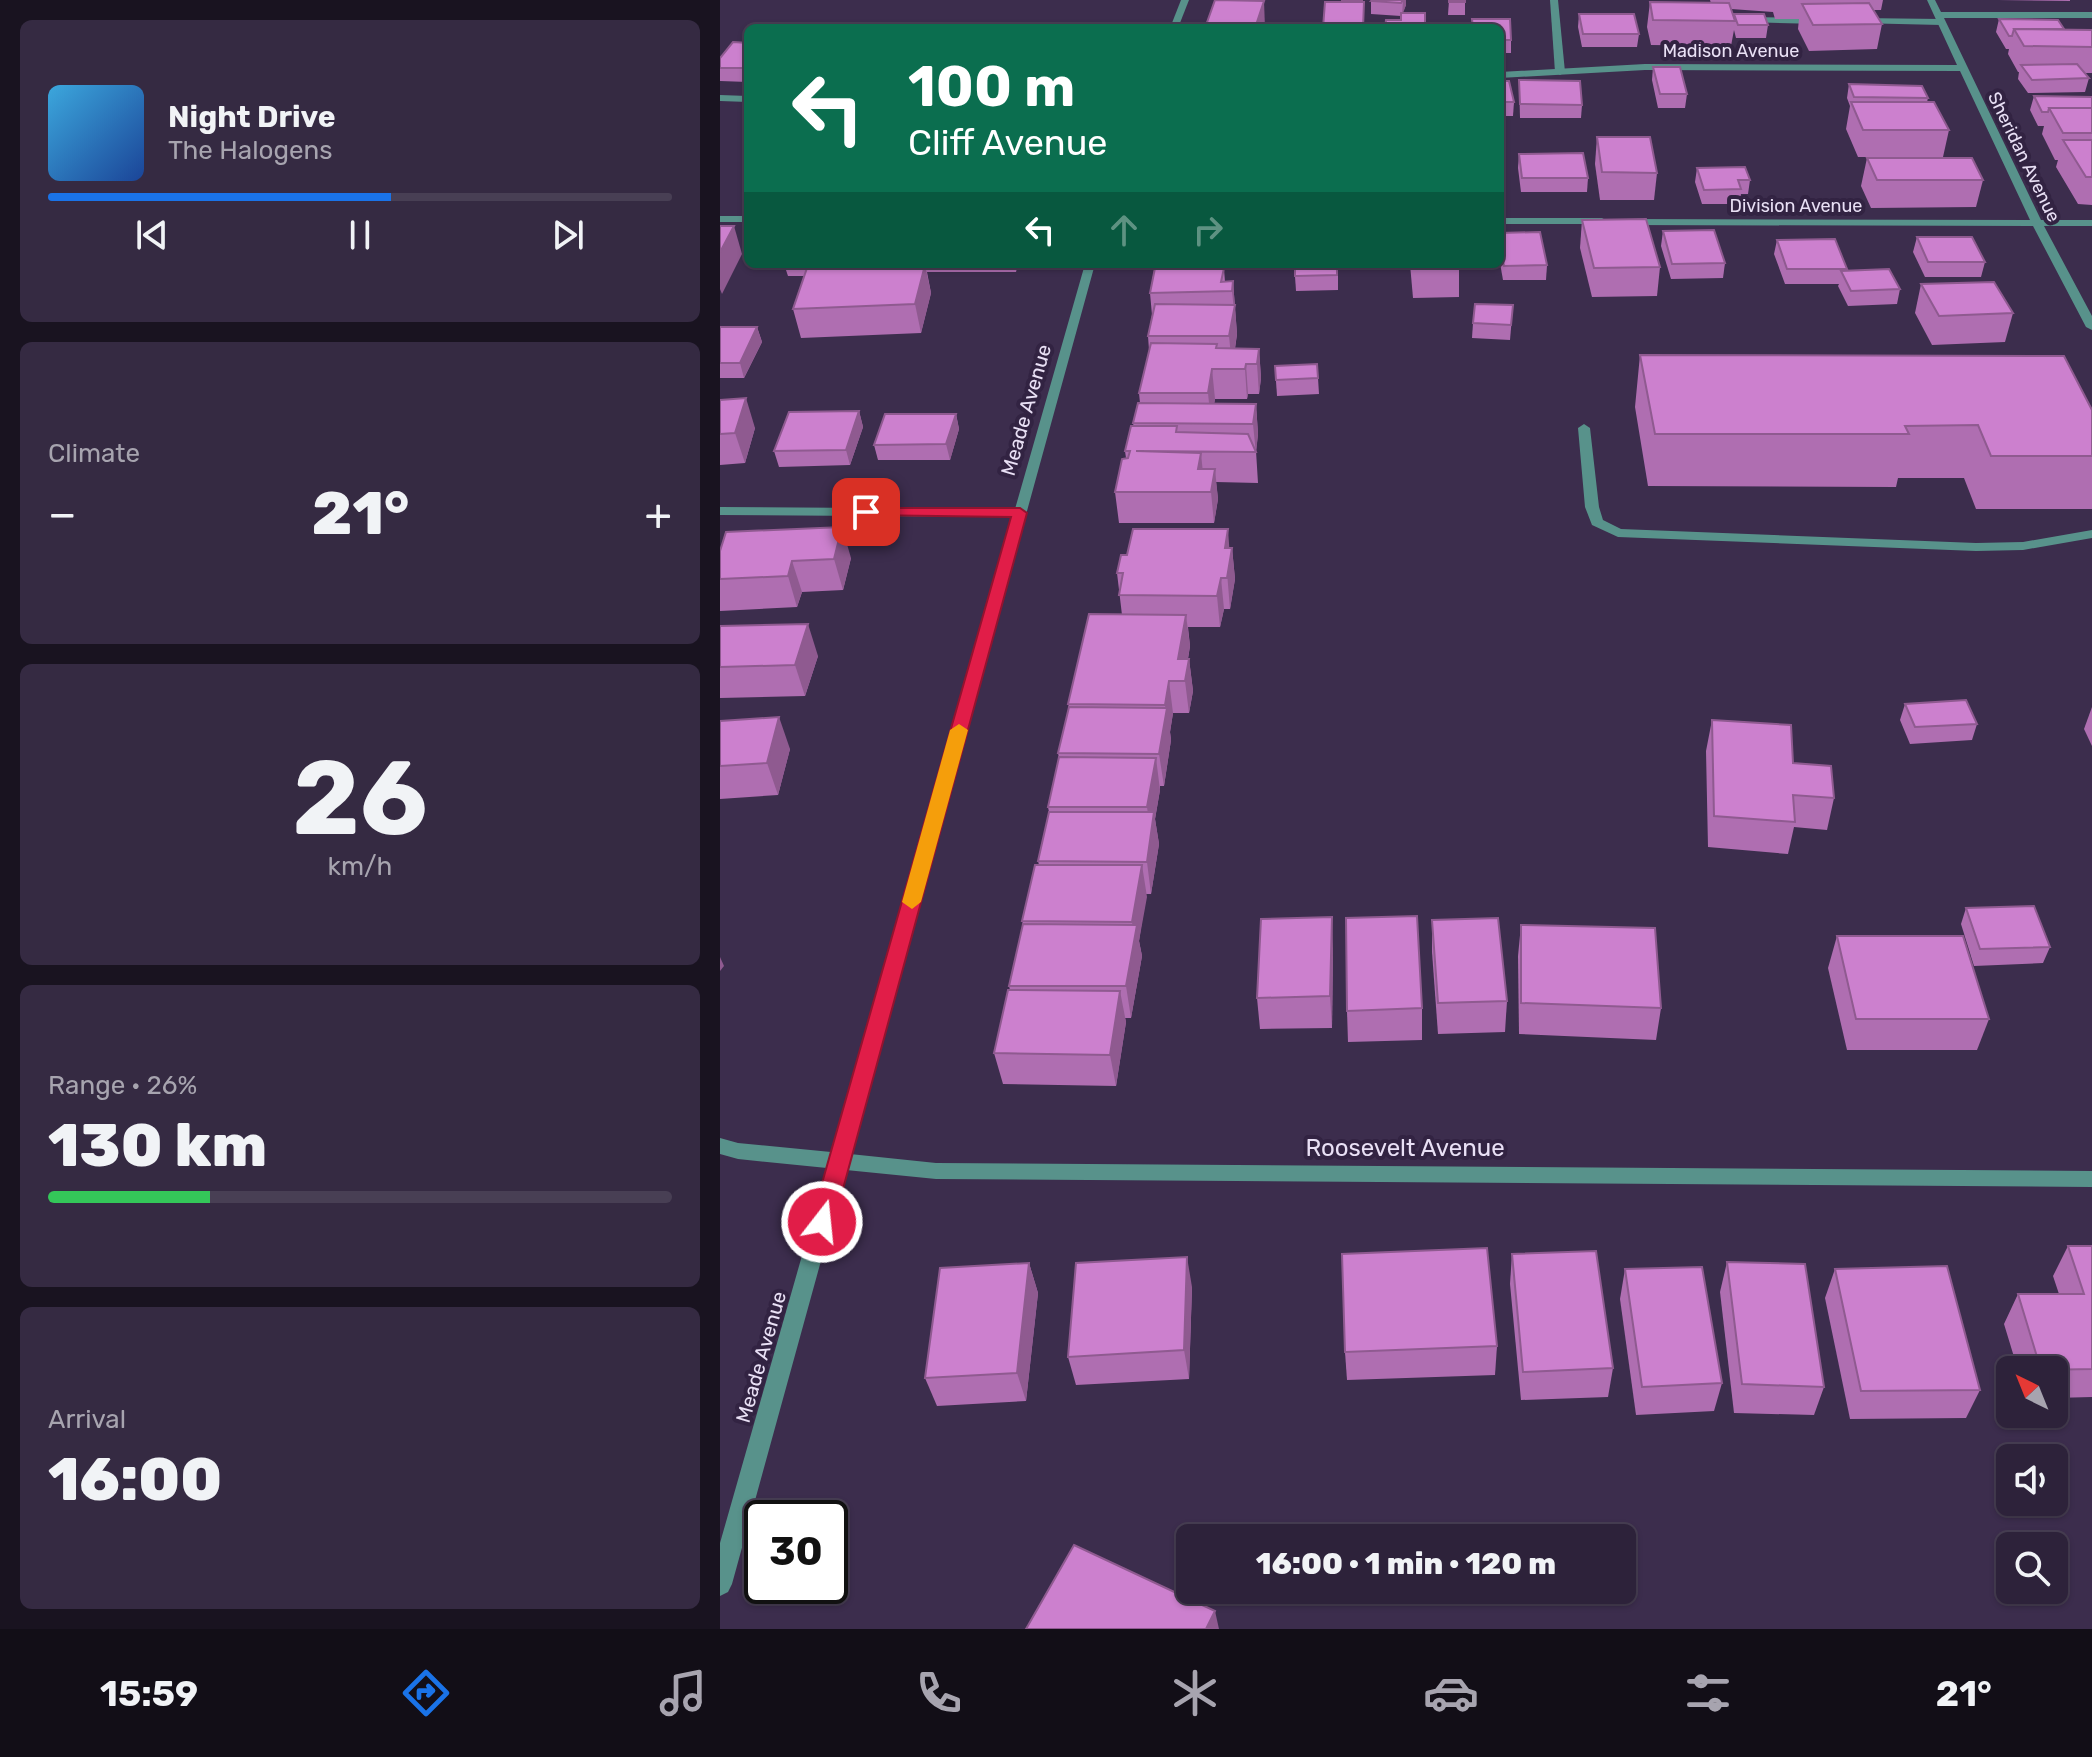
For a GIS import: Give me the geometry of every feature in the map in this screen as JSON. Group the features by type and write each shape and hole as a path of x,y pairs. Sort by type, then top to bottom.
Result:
{"street":[{"path":"1176,24 1185,0"},
{"path":"1554,0 1560,72"},
{"name":"Sheridan Avenue","path":"1931,0 2037,223 2092,327"},
{"path":"1848,21 2092,15"},
{"path":"1740,20 1833,21"},
{"name":"Madison Avenue","path":"1504,75 1645,67 1963,68"},
{"path":"720,98 744,99"},
{"path":"720,219 744,219"},
{"name":"Division Avenue","path":"1504,221 2092,223"},
{"name":"Meade Avenue","path":"720,1584 1089,268"},
{"path":"1584,428 1592,507 1597,522 1618,533 1976,547 2023,546 2092,534"},
{"path":"720,511 1020,513"},
{"name":"Roosevelt Avenue","path":"720,1146 738,1151 936,1171 2092,1179"}],"building":[{"path":"1215,0 1264,1 1256,24 1206,24"},
{"path":"1372,0 1403,0 1401,3"},
{"path":"1325,2 1364,2 1363,24 1323,24"},
{"path":"1650,2 1729,3 1735,21 1653,20"},
{"path":"1869,3 1882,24 1813,25 1802,4"},
{"path":"1401,13 1425,13 1425,24 1386,24 1386,20 1401,20"},
{"path":"1579,14 1634,14 1639,34 1583,34"},
{"path":"1734,14 1764,14 1768,25 1738,25"},
{"path":"1472,19 1510,19 1511,40 1504,40 1504,24 1473,24"},
{"path":"1999,19 2058,20 2064,29 2014,29 2012,36 2009,36"},
{"path":"2014,29 2092,30 2092,47 2024,46"},
{"path":"733,42 744,43 744,68 720,68 720,58"},
{"path":"2077,64 2089,78 2032,80 2021,65"},
{"path":"1653,67 1680,67 1687,94 1660,94"},
{"path":"1519,80 1580,81 1582,105 1520,104"},
{"path":"1504,81 1509,81 1514,102 1504,102"},
{"path":"1849,84 1922,86 1928,98 1854,97"},
{"path":"2034,96 2092,97 2092,108 2049,108 2048,112 2042,112"},
{"path":"1851,102 1934,102 1949,130 1863,130"},
{"path":"2049,108 2092,108 2092,133 2063,133"},
{"path":"1597,137 1650,137 1657,173 1602,172"},
{"path":"2063,140 2092,140 2092,177 2086,177"},
{"path":"1583,153 1588,178 1522,178 1519,154"},
{"path":"1867,158 1972,158 1983,180 1877,180"},
{"path":"1745,167 1750,180 1738,180 1741,189 1704,190 1697,168"},
{"path":"1646,219 1660,267 1594,268 1582,220"},
{"path":"720,226 734,226 720,252"},
{"path":"1714,230 1725,263 1672,264 1663,231"},
{"path":"1540,232 1547,265 1504,266 1504,233"},
{"path":"1917,237 1972,237 1985,262 1928,262"},
{"path":"1835,239 1847,269 1787,269 1777,240"},
{"path":"807,268 924,268 915,304 793,309"},
{"path":"1155,268 1224,268 1221,282 1233,281 1232,291 1150,293"},
{"path":"1295,268 1337,268 1337,275 1295,276"},
{"path":"1889,269 1900,289 1851,291 1841,271"},
{"path":"1994,282 2013,313 1939,316 1921,284"},
{"path":"1155,304 1235,305 1229,336 1148,336"},
{"path":"1475,304 1513,305 1511,325 1473,323"},
{"path":"720,327 757,327 740,363 720,363"},
{"path":"1151,343 1217,344 1216,348 1259,349 1257,364 1246,364 1245,369 1212,369 1208,393 1139,393"},
{"path":"1640,355 2064,356 2092,410 2092,456 1991,456 1978,425 1905,426 1909,434 1655,434"},
{"path":"1317,364 1318,378 1276,380 1275,366"},
{"path":"746,398 735,433 720,434 720,400"},
{"path":"1138,403 1256,404 1253,424 1133,423"},
{"path":"859,411 846,450 774,451 789,412"},
{"path":"885,414 956,414 946,444 874,445"},
{"path":"1131,426 1177,426 1176,432 1248,434 1256,452 1136,451 1201,453 1198,469 1215,469 1211,492 1115,492 1122,459 1128,458 1130,451 1125,451"},
{"path":"842,527 834,559 792,561 788,576 720,579 720,551 726,532"},
{"path":"1133,529 1228,529 1225,548 1232,548 1227,578 1221,578 1217,596 1119,595 1123,573 1117,573 1121,555 1127,555"},
{"path":"1089,614 1186,615 1178,659 1189,659 1185,681 1169,681 1165,705 1068,704"},
{"path":"808,624 795,665 720,667 720,626"},
{"path":"1966,700 1977,724 1915,727 1905,704"},
{"path":"1069,707 1167,708 1159,754 1058,753"},
{"path":"779,717 767,763 720,766 720,721"},
{"path":"1712,720 1791,725 1793,763 1831,766 1834,798 1793,795 1795,822 1714,816"},
{"path":"1059,757 1156,758 1147,807 1048,807"},
{"path":"1049,812 1154,812 1147,862 1038,861"},
{"path":"1035,865 1142,865 1132,922 1022,921"},
{"path":"2034,906 2050,947 1980,949 1966,908"},
{"path":"1417,916 1422,1008 1347,1011 1346,918"},
{"path":"1332,917 1330,996 1257,998 1261,919"},
{"path":"1498,918 1507,1001 1438,1003 1432,920"},
{"path":"1023,924 1137,925 1126,986 1009,986"},
{"path":"1521,925 1655,928 1661,1008 1521,1003"},
{"path":"1837,936 1963,936 1989,1019 1856,1019"},
{"path":"1008,990 1120,991 1110,1055 994,1053"},
{"path":"2068,1246 2092,1246 2092,1369 2068,1369 2068,1356 2037,1356 2018,1294 2084,1294"},
{"path":"1487,1248 1497,1346 1345,1352 1342,1254"},
{"path":"1596,1251 1613,1368 1523,1372 1512,1254"},
{"path":"1187,1257 1184,1350 1068,1357 1076,1263"},
{"path":"1727,1262 1805,1264 1824,1387 1742,1384"},
{"path":"1029,1263 1017,1373 925,1378 940,1268"},
{"path":"1947,1266 1980,1390 1861,1391 1835,1269"},
{"path":"1702,1267 1722,1383 1642,1387 1625,1269"},
{"path":"1074,1545 1176,1593 1176,1604 1200,1604 1215,1611 1206,1629 1026,1629"}],"slow traffic":[{"path":"912,902 959,730"}],"route":[{"path":"822,1222 1020,513 866,512"}]}
